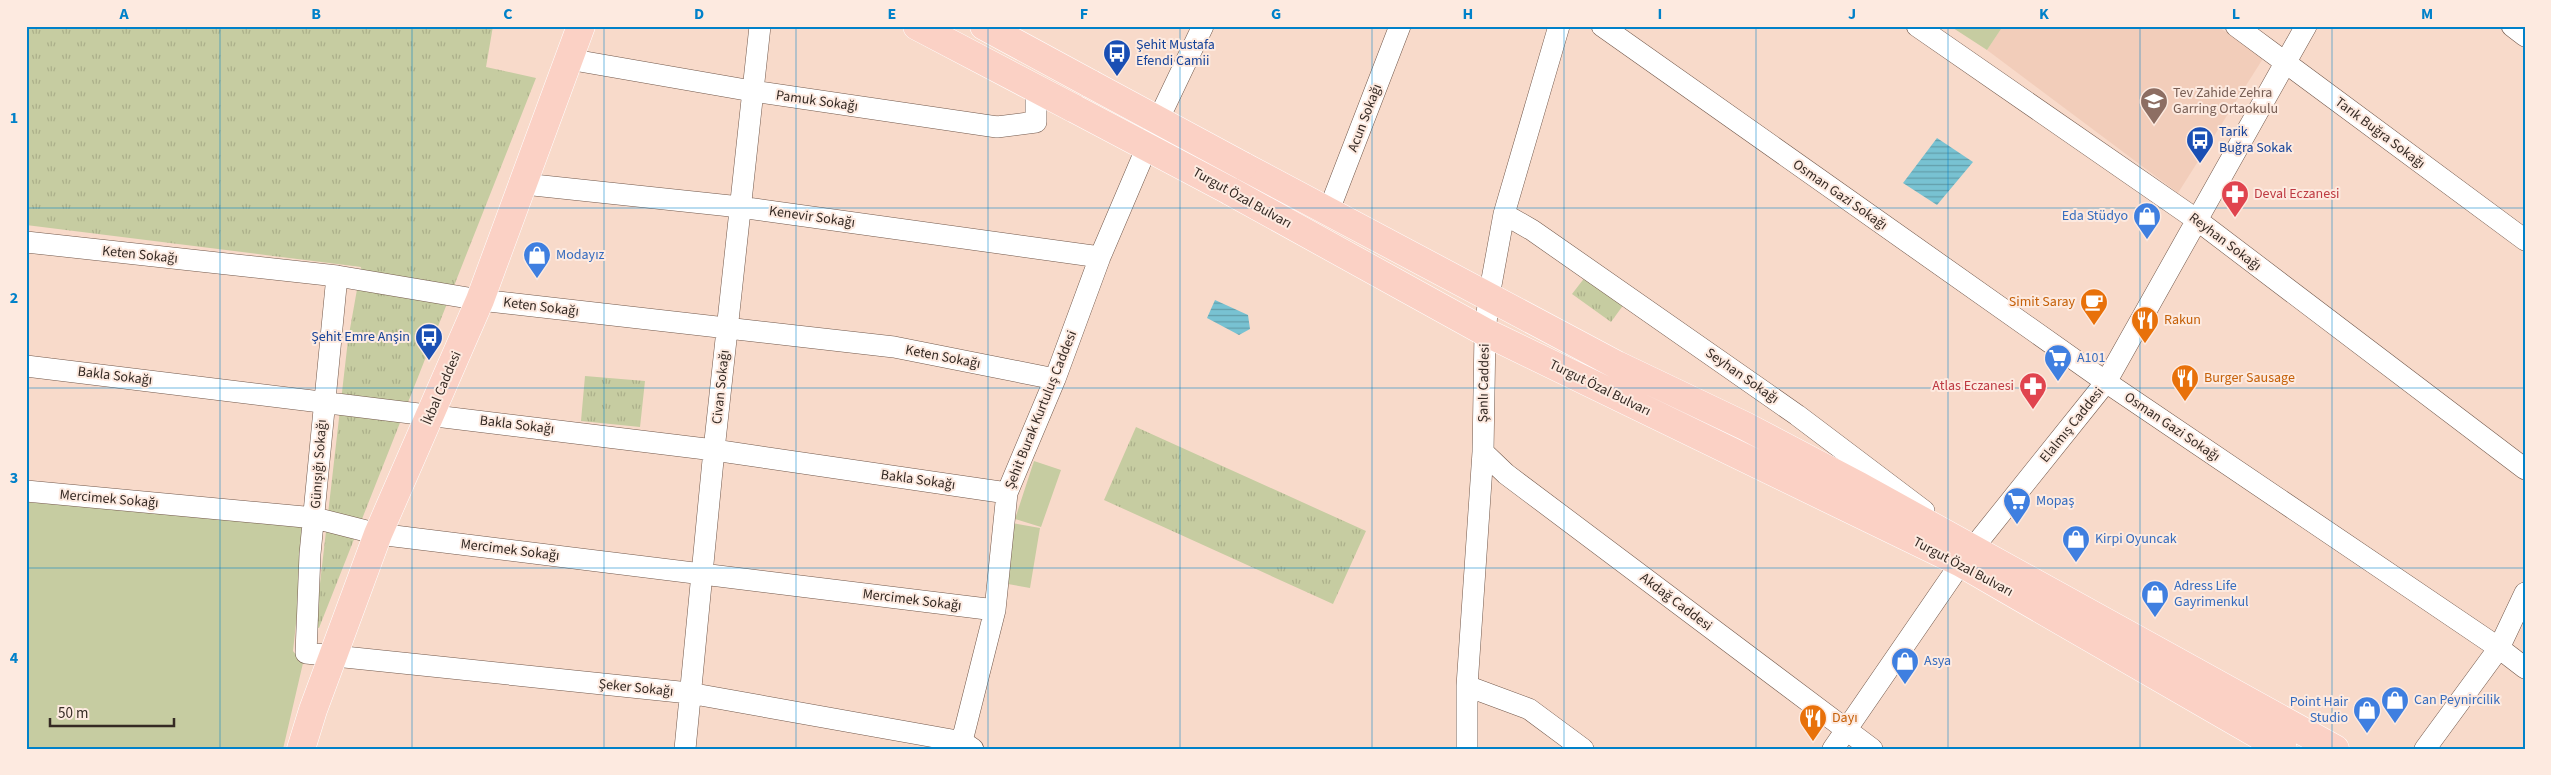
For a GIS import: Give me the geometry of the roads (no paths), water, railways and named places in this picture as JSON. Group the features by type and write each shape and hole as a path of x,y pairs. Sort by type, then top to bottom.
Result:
{"main road":[{"name":"İkbal Caddesi","path":"301,749 313,710 378,534 480,300 581,26"},
{"name":"Turgut Özal Bulvarı","path":"917,26 1230,191 1485,332 1968,556 2335,749"},
{"name":"Turgut Özal Bulvarı","path":"984,26 1243,166 1672,393 1753,431 1968,556 2283,749"}],"street":[{"name":"Civan Sokağı","path":"684,749 760,26"},
{"name":"Şehit Burak Kurtuluş Caddesi","path":"965,746 995,610 1007,493 1045,421 1055,379 1100,257 1161,114 1203,26"},
{"name":"Acun Sokağı","path":"1329,210 1400,26"},
{"name":"Şanlı Caddesi","path":"1467,749 1467,686 1484,452 1485,332 1489,296 1504,214 1559,26"},
{"name":"Osman Gazi Sokağı","path":"1602,26 2106,382 2499,648 2525,668"},
{"name":"Reyhan Sokağı","path":"1917,26 2197,220 2525,469"},
{"name":"Tarık Buğra Sokağı","path":"2236,26 2525,240"},
{"name":"Elalmış Caddesi","path":"1833,749 1968,556 2106,382 2306,26"},
{"path":"2512,26 2525,36"},
{"name":"Pamuk Sokağı","path":"568,59 752,91 997,127 1036,122 1036,90"},
{"name":"Kenevir Sokağı","path":"524,184 740,207 1100,257"},
{"name":"Seyhan Sokağı","path":"1504,214 1532,230 1797,415 1968,556"},
{"name":"Keten Sokağı","path":"26,242 337,276 480,300 894,347 1055,379"},
{"name":"Günışığı Sokağı","path":"306,653 310,554 337,276"},
{"name":"Bakla Sokağı","path":"26,366 324,400 714,450 1007,493"},
{"name":"Akdağ Caddesi","path":"1484,452 1506,474 1872,749"},
{"name":"Mercimek Sokağı","path":"26,492 315,518 378,534 995,610"},
{"path":"2426,749 2499,648 2525,593"},
{"name":"Şeker Sokağı","path":"306,653 689,693 965,746"},
{"path":"1467,686 1529,709 1583,749"}],"water":[{"path":"1937,138 1973,162 1937,205 1903,183"},
{"path":"1215,300 1248,315 1250,329 1239,335 1207,318"}],"place":[{"name":"Şehit Mustafa Efendi Camii","path":"1117,77"},
{"name":"Tev Zahide Zehra Garring Ortaokulu","path":"2154,125"},
{"name":"Tarik Buğra Sokak","path":"2200,164"},
{"name":"Deval Eczanesi","path":"2235,218"},
{"name":"Eda Stüdyo","path":"2147,240"},
{"name":"Modayız","path":"537,279"},
{"name":"Simit Saray","path":"2094,326"},
{"name":"Rakun","path":"2145,344"},
{"name":"Şehit Emre Anşin","path":"429,361"},
{"name":"A101","path":"2058,382"},
{"name":"Burger Sausage","path":"2185,402"},
{"name":"Atlas Eczanesi","path":"2033,410"},
{"name":"Mopaş","path":"2017,525"},
{"name":"Kirpi Oyuncak","path":"2076,563"},
{"name":"Adress Life Gayrimenkul","path":"2155,618"},
{"name":"Asya","path":"1905,685"},
{"name":"Can Peynircilik","path":"2395,724"},
{"name":"Point Hair Studio","path":"2367,734"},
{"name":"Dayı","path":"1813,742"}]}
